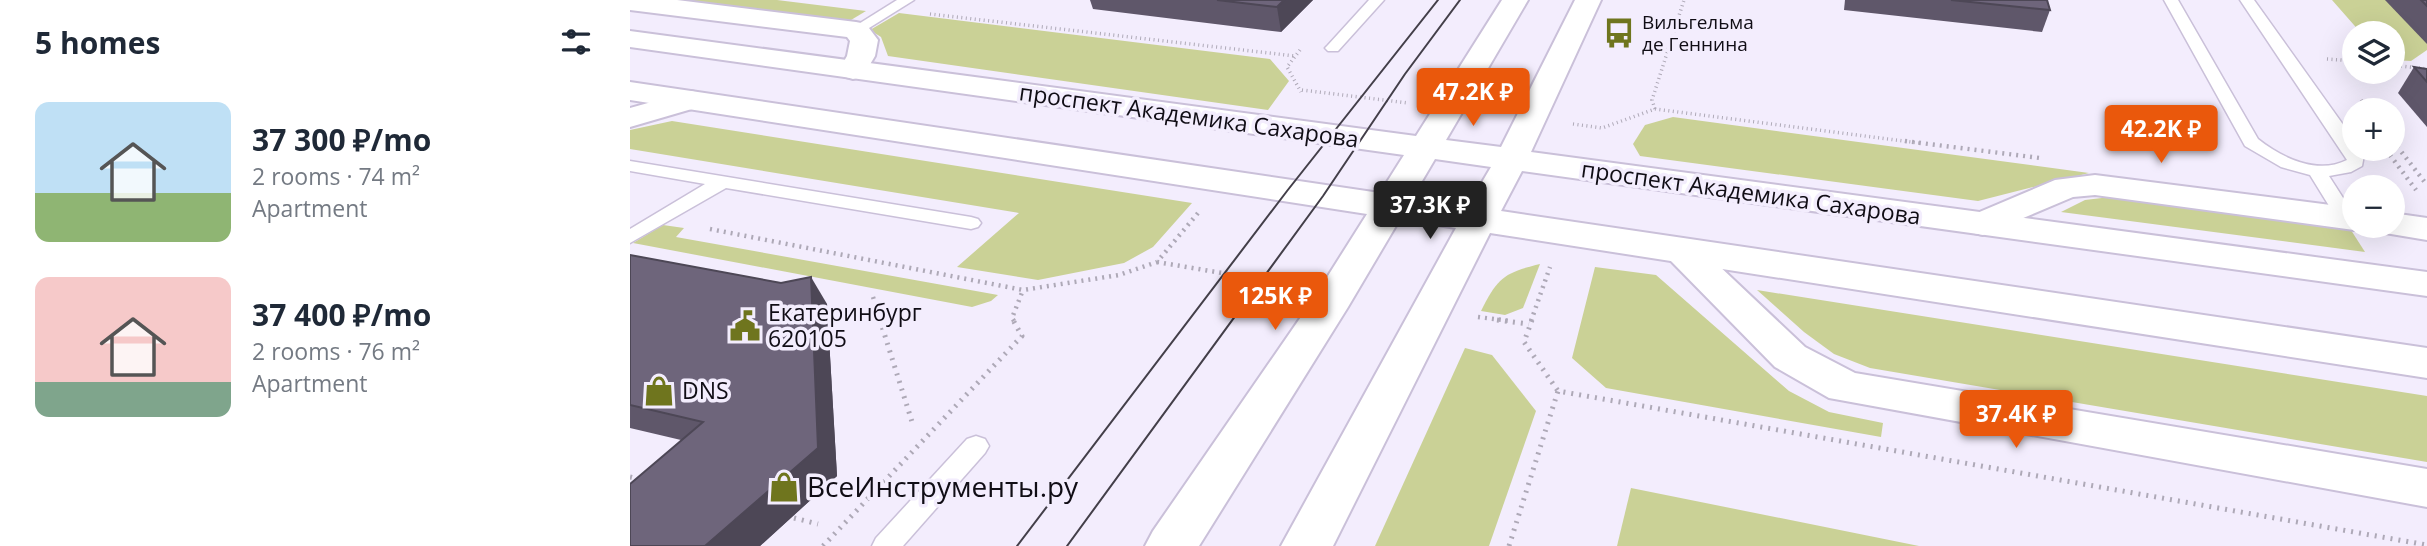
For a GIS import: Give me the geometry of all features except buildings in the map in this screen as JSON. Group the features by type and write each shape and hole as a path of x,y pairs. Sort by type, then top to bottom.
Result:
{"street":[{"path":"1171,546 1328,307 1427,149 1515,0"},
{"path":"1307,546 1511,160 1588,0"},
{"path":"630,2 665,3 856,30 864,40 861,56 853,70"},
{"name":"проспект Академика Сахарова","path":"630,39 2427,284"},
{"path":"630,91 2427,363"},
{"path":"630,118 691,100"},
{"path":"1983,223 2067,187 2095,185 2342,218"},
{"path":"2405,220 2425,213"},
{"path":"1683,252 1790,357 1845,387 2427,488"}],"lane":[{"path":"856,30 907,0"},
{"path":"1333,48 1377,0"},
{"path":"2171,0 2251,142 2272,157 2316,170 2336,171 2350,167 2356,162 2356,155 2247,0"},
{"path":"630,166 971,223"},
{"path":"2316,170 2342,207"},
{"path":"630,237 722,182"},
{"path":"886,546 976,446"}],"path":[{"path":"1655,109 1651,100 1685,0"},
{"path":"891,9 1294,56"},
{"path":"2405,66 2427,69"},
{"path":"1602,128 1655,109 2041,158"},
{"path":"2405,157 2427,185"},
{"path":"2392,161 2425,213"},
{"path":"658,219 1023,290 1119,275 1157,262 1203,206"},
{"path":"823,546 1022,335 1012,318 1023,290"},
{"path":"873,297 913,425"},
{"path":"1528,324 1524,342 1558,391 2427,545"},
{"path":"1509,546 1558,391"},
{"path":"630,477 655,484"},
{"path":"794,518 818,524"}],"green space":[{"path":"777,0 866,11 846,23 679,2"},
{"path":"2332,0 2427,0 2427,50 2411,61 2405,61 2405,21 2350,21"},
{"path":"899,13 1270,59 1289,81 1268,110 888,56 881,37 870,30"},
{"path":"1673,117 2089,173 1978,201 1640,156 1633,144 1645,125"},
{"path":"672,121 1192,203 1153,247 1124,263 1038,280 957,267 1019,213 630,149 630,130"},
{"path":"2110,197 2342,226 2342,238 2356,238 2365,252 2061,212 2085,200"},
{"path":"663,225 684,228 676,237 998,295 991,301 972,307 633,243"},
{"path":"1540,264 1523,308 1505,315 1481,311 1503,278 1518,270"},
{"path":"1595,267 1656,275 1789,391 1829,412 1883,423 1881,437 1606,388 1572,358"},
{"path":"1757,290 2427,396 2427,462 1870,368 1834,354 1804,332"},
{"path":"1465,348 1492,355 1536,411 1489,546 1375,546"},
{"path":"1631,488 1919,546 1617,546"}],"tram line":[{"path":"1017,546 1287,191 1438,0"},
{"path":"1067,546 1323,196 1405,74 1460,0"}],"place":[{"name":"Вильгельма де Геннина","path":"1619,33"},
{"name":"Екатеринбург 620105","path":"745,326"},
{"name":"DNS","path":"659,391"},
{"name":"ВсеИнструменты.ру","path":"784,487"}]}
